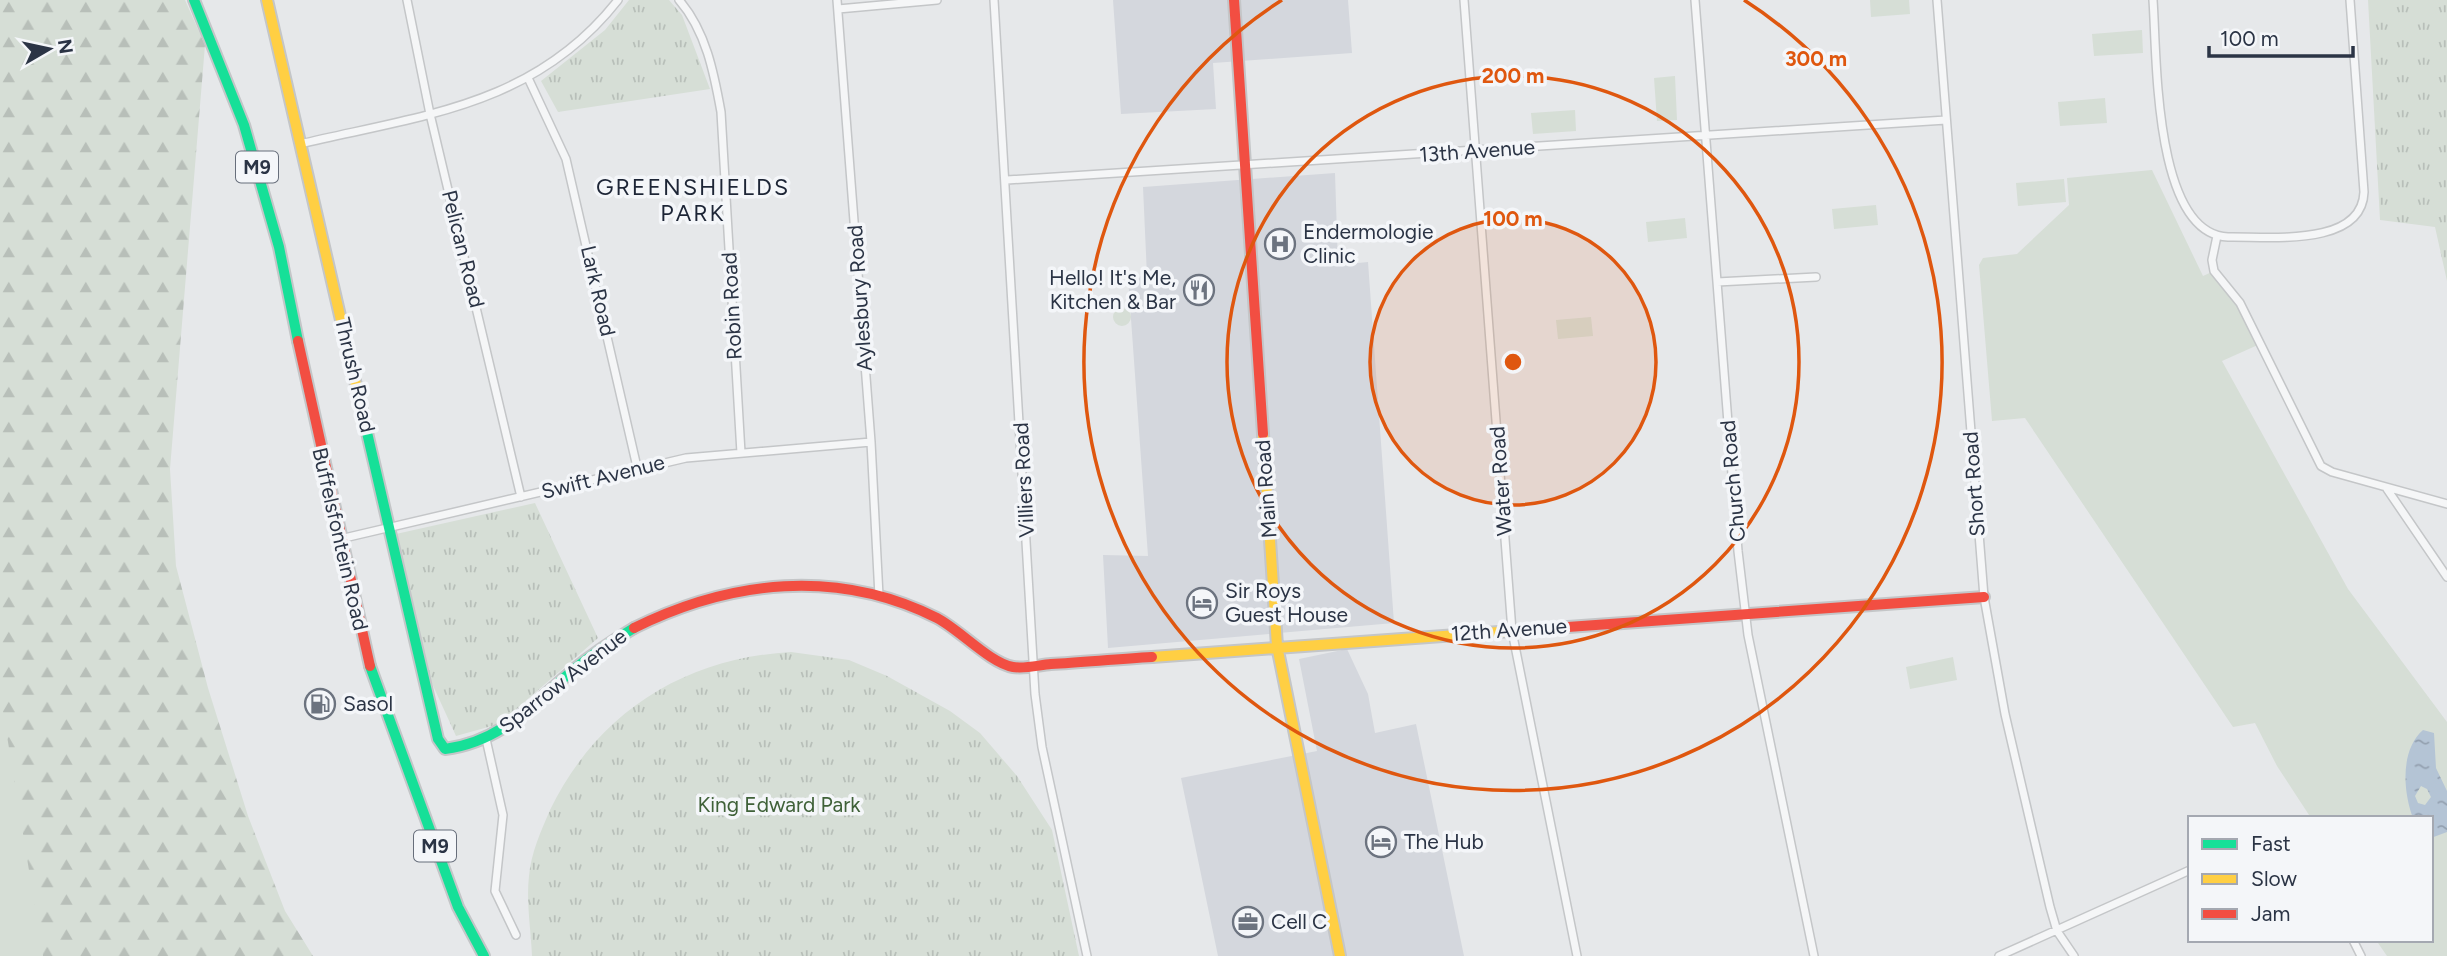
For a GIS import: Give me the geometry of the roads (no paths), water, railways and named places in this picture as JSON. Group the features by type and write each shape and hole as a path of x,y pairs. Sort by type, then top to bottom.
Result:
{"street":[{"name":"Buffelsfontein Road","path":"194,0 216,50 257,167 300,341 310,363 373,680 458,906 484,956"},
{"name":"Thrush Road","path":"267,0 438,739 445,749"},
{"name":"Pelican Road","path":"407,0 430,114 521,497"},
{"path":"300,144 486,99 528,80 580,40 618,0"},
{"name":"Robin Road","path":"679,0 690,12 714,71 721,113 741,453"},
{"path":"837,4 937,0"},
{"name":"Villiers Road","path":"994,0 1007,180 1035,694 1042,747 1087,956"},
{"name":"Main Road","path":"1232,0 1277,646 1340,956"},
{"name":"Water Road","path":"1464,0 1512,631 1577,956"},
{"name":"Church Road","path":"1695,0 1746,614 1814,956"},
{"name":"Short Road","path":"1937,0 1984,597 2010,734 2057,931 2074,956"},
{"path":"2153,0 2166,154 2174,183 2188,212 2217,236 2327,233 2346,226 2361,210 2364,192 2350,0"},
{"name":"Aylesbury Road","path":"837,4 871,442 879,596"},
{"name":"Lark Road","path":"528,80 566,159 637,467"},
{"name":"13th Avenue","path":"1007,180 1946,120"},
{"path":"2217,236 2212,260 2214,271 2240,303 2319,463 2328,471 2447,504"},
{"path":"1717,282 1816,277"},
{"name":"Swift Avenue","path":"344,538 637,467 741,453 871,442"},
{"path":"2387,488 2447,577"},
{"name":"Sparrow Avenue","path":"445,749 503,732 606,644 641,622 684,604 732,590 775,586 846,588 879,596 956,629 1009,666 1035,665"},
{"name":"12th Avenue","path":"1035,665 1984,597"},
{"path":"486,738 503,815 495,891 516,934"},
{"path":"1999,956 2188,871"}],"water":[{"path":"2423,730 2434,733 2436,768 2447,791 2447,832 2433,837 2433,816 2412,816 2410,808 2406,772 2410,749","holes":["2421,786 2427,789 2431,797 2425,805 2418,803 2415,796"]}],"place":[{"name":"Endermologie Clinic","path":"1280,244"},
{"name":"Hello! It's Me, Kitchen & Bar","path":"1199,290"},
{"name":"Sir Roys Guest House","path":"1202,603"},
{"name":"Sasol","path":"320,704"},
{"name":"The Hub","path":"1381,842"},
{"name":"Cell C","path":"1248,922"}],"district":[{"name":"GREENSHIELDS PARK","path":"693,200"}],"park label":[{"name":"King Edward Park","path":"779,805"}]}
